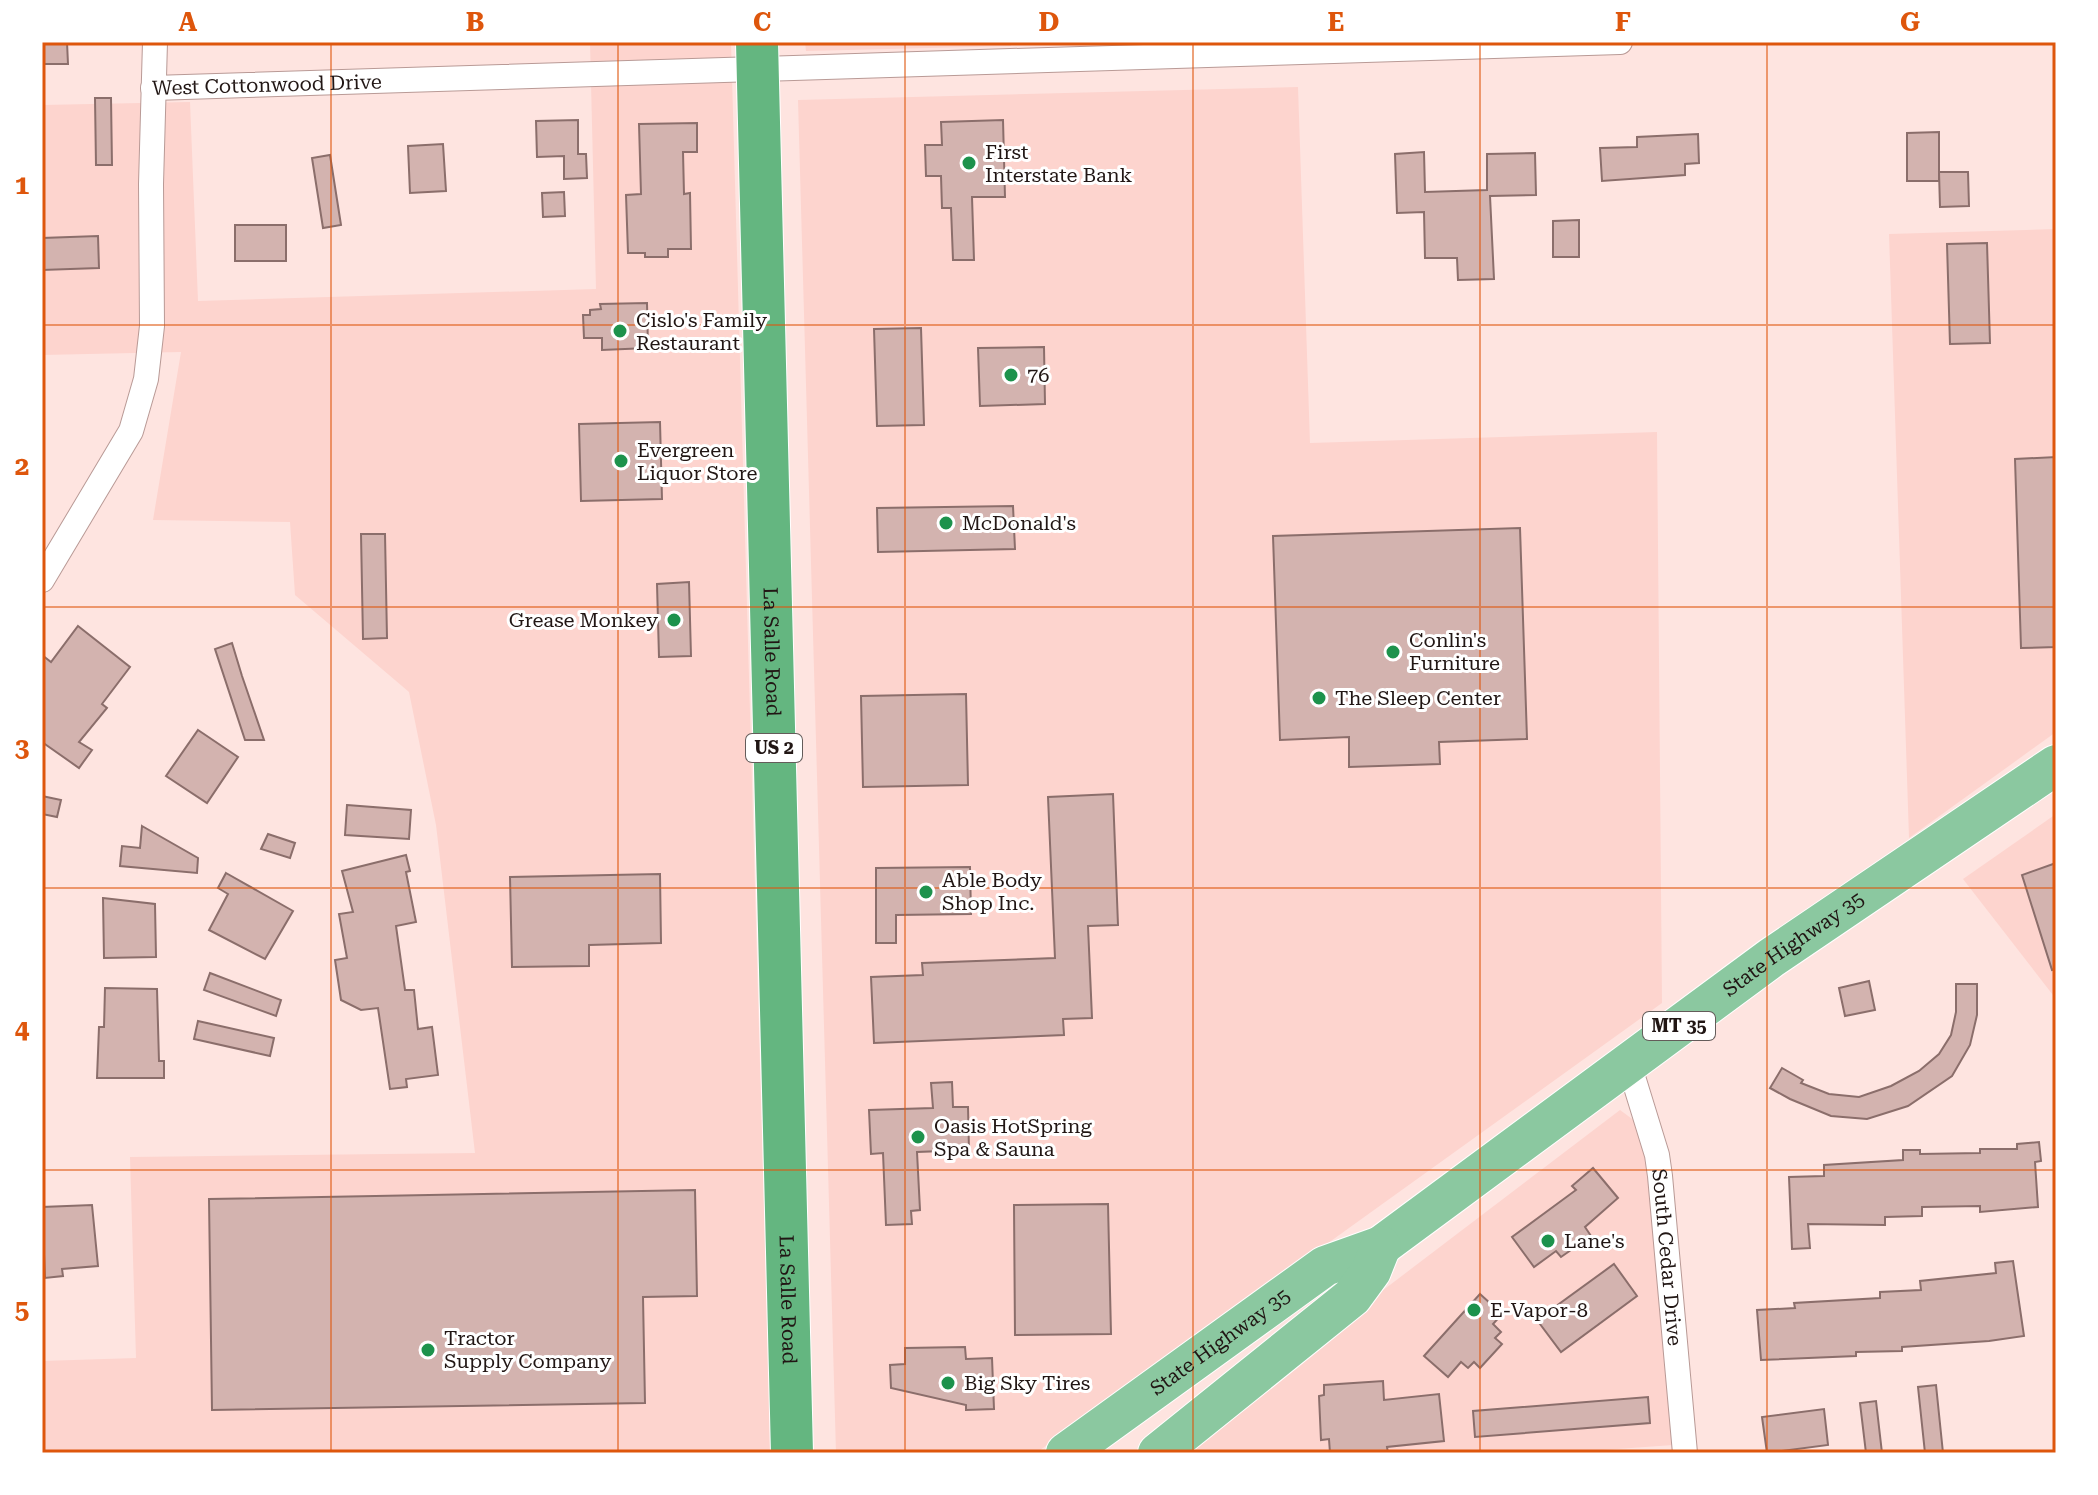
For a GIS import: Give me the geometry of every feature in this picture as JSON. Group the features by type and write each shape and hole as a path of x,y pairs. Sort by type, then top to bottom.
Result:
{"highway":[{"name":"La Salle Road","path":"757,57 792,1453"}],"main road":[{"name":"State Highway 35","path":"1066,1453 1325,1266 1381,1246 1783,950 2056,765"},
{"name":"State Highway 35","path":"1158,1453 1352,1297 1371,1271 1381,1246"}],"street":[{"path":"153,88 155,42"},
{"name":"West Cottonwood Drive","path":"42,580 131,431 146,379 152,326 153,88 757,57 883,65 1620,42"},
{"name":"South Cedar Drive","path":"1629,1064 1657,1155 1685,1453"}],"shaded area":[{"path":"590,42 731,42 771,1453 42,1453 42,1361 136,1358 130,1157 475,1153 436,825 409,692 295,595 290,522 153,520 181,352 42,355 42,105 190,102 198,301 596,289"},
{"path":"805,42 1011,42 1011,46 806,51"},
{"path":"1298,87 1310,443 1657,432 1662,1003 1036,1453 836,1453 798,100"},
{"path":"2056,229 2056,732 1909,838 1889,234"},
{"path":"2056,814 2056,999 1963,879"},
{"path":"1620,1110 1643,1127 1673,1445 1561,1453 1169,1453"}],"building":[{"path":"42,42 67,42 68,64 42,64"},
{"path":"95,98 111,98 112,165 96,165"},
{"path":"578,120 578,154 586,154 587,178 564,179 564,156 537,157 536,121"},
{"path":"1003,120 1005,197 972,197 974,260 953,260 951,208 942,208 941,176 926,176 925,145 942,145 941,122"},
{"path":"697,123 697,152 683,152 684,194 690,193 691,249 668,249 668,257 628,253 626,195 641,194 639,124"},
{"path":"1939,132 1939,181 1907,181 1907,133"},
{"path":"1698,134 1699,163 1685,164 1685,175 1602,181 1600,148 1637,147 1637,137"},
{"path":"443,144 446,191 410,193 408,146"},
{"path":"1424,152 1425,192 1487,190 1487,154 1535,153 1536,195 1490,196 1494,279 1458,280 1457,258 1425,258 1424,212 1397,213 1395,154"},
{"path":"330,155 341,225 323,228 312,158"},
{"path":"1939,172 1968,172 1969,206 1940,207"},
{"path":"564,192 565,216 543,217 542,193"},
{"path":"1579,220 1579,257 1553,257 1553,221"},
{"path":"235,225 286,225 286,261 235,261"},
{"path":"98,236 99,268 42,270 42,238"},
{"path":"1987,243 1990,343 1950,344 1947,244"},
{"path":"647,303 648,348 602,350 602,338 584,338 583,315 590,315 590,310 601,309 600,304"},
{"path":"921,328 924,425 877,426 874,329"},
{"path":"1044,347 1045,404 980,406 978,348"},
{"name":"Evergreen Liquor Store","path":"660,422 662,499 581,501 579,424"},
{"path":"2056,457 2056,647 2021,648 2015,459"},
{"name":"McDonald's","path":"1013,506 1015,549 878,552 877,508"},
{"path":"1520,528 1527,739 1439,742 1440,764 1349,767 1349,737 1280,740 1273,536"},
{"path":"361,534 385,534 387,638 363,639"},
{"name":"Grease Monkey","path":"689,582 691,656 659,657 657,584"},
{"path":"78,626 130,667 102,704 107,708 79,742 92,750 79,768 42,742 42,655 51,662"},
{"path":"232,643 264,740 245,740 215,649"},
{"path":"966,694 968,785 863,787 861,696"},
{"path":"198,730 238,757 207,803 166,776"},
{"path":"1113,794 1118,925 1088,926 1092,1018 1063,1019 1064,1035 874,1043 871,977 923,975 922,963 1055,958 1048,797"},
{"path":"42,796 61,800 57,817 42,814"},
{"path":"347,805 411,810 409,839 345,835"},
{"path":"142,826 198,858 197,873 120,866 122,846 140,848"},
{"path":"268,834 295,843 290,858 261,849"},
{"path":"406,855 410,871 406,872 416,922 396,926 405,990 414,990 418,1029 432,1027 438,1075 406,1079 407,1087 390,1089 378,1008 361,1010 341,1000 335,960 347,958 339,914 353,912 342,871"},
{"path":"2056,863 2056,969 2052,970 2022,875"},
{"path":"970,867 971,914 896,915 896,943 876,943 876,868"},
{"path":"226,873 293,911 265,959 209,930 228,894 218,888"},
{"path":"660,874 661,943 589,945 589,966 512,967 510,877"},
{"path":"103,898 155,904 156,957 104,958"},
{"path":"210,973 281,1000 276,1016 204,990"},
{"path":"1869,981 1875,1010 1845,1016 1839,988"},
{"path":"1956,984 1977,984 1977,1015 1970,1045 1952,1076 1908,1106 1867,1119 1831,1116 1770,1088 1782,1068 1803,1080 1801,1083 1829,1094 1859,1097 1891,1086 1919,1071 1939,1054 1951,1035 1956,1012"},
{"path":"105,988 157,989 159,1061 164,1061 164,1078 97,1078 99,1027 104,1027"},
{"path":"198,1021 274,1038 270,1056 194,1039"},
{"path":"952,1082 953,1107 968,1107 969,1150 917,1152 920,1210 911,1211 912,1224 886,1225 883,1153 871,1154 869,1110 933,1108 931,1083"},
{"path":"2039,1142 2041,1161 2035,1162 2038,1207 1980,1212 1980,1206 1922,1207 1922,1216 1885,1217 1885,1225 1808,1224 1810,1248 1792,1249 1789,1177 1824,1176 1824,1165 1903,1160 1903,1150 1920,1150 1920,1154 1980,1153 1980,1149 2017,1149 2017,1144"},
{"path":"1593,1168 1618,1198 1585,1227 1591,1236 1561,1257 1556,1251 1534,1267 1512,1237 1576,1190 1572,1186"},
{"name":"Tractor Supply Company","path":"695,1190 697,1296 643,1297 645,1403 212,1410 209,1199"},
{"path":"1108,1204 1111,1334 1015,1335 1014,1205"},
{"path":"92,1205 98,1266 62,1269 63,1276 45,1278 42,1207"},
{"path":"2013,1261 2024,1336 1902,1347 1902,1351 1856,1352 1856,1356 1761,1360 1757,1310 1795,1308 1794,1303 1880,1298 1880,1292 1921,1290 1920,1281 1996,1273 1995,1263"},
{"path":"1614,1264 1637,1296 1561,1352 1537,1320"},
{"path":"1480,1294 1502,1314 1493,1324 1501,1332 1495,1338 1502,1344 1480,1368 1474,1362 1468,1368 1461,1362 1448,1377 1424,1356"},
{"path":"965,1347 966,1359 992,1358 994,1409 966,1410 966,1405 891,1388 890,1365 905,1364 905,1348"},
{"path":"1383,1381 1384,1400 1439,1394 1444,1441 1387,1447 1388,1453 1330,1453 1329,1439 1321,1440 1319,1396 1324,1395 1324,1385"},
{"path":"1936,1385 1943,1453 1925,1453 1918,1387"},
{"path":"1648,1397 1650,1423 1475,1437 1473,1411"},
{"path":"1876,1401 1882,1453 1866,1453 1860,1403"},
{"path":"1824,1409 1828,1445 1767,1453 1762,1417"}],"place":[{"name":"First Interstate Bank","path":"969,163"},
{"name":"Cislo's Family Restaurant","path":"620,331"},
{"name":"76","path":"1011,375"},
{"name":"Evergreen Liquor Store","path":"621,461"},
{"name":"McDonald's","path":"946,523"},
{"name":"Grease Monkey","path":"674,620"},
{"name":"Conlin's Furniture","path":"1393,652"},
{"name":"The Sleep Center","path":"1319,698"},
{"name":"Able Body Shop Inc.","path":"926,892"},
{"name":"Oasis HotSpring Spa & Sauna","path":"918,1137"},
{"name":"Lane's","path":"1548,1241"},
{"name":"E-Vapor-8","path":"1474,1310"},
{"name":"Tractor Supply Company","path":"428,1350"},
{"name":"Big Sky Tires","path":"948,1383"}]}
